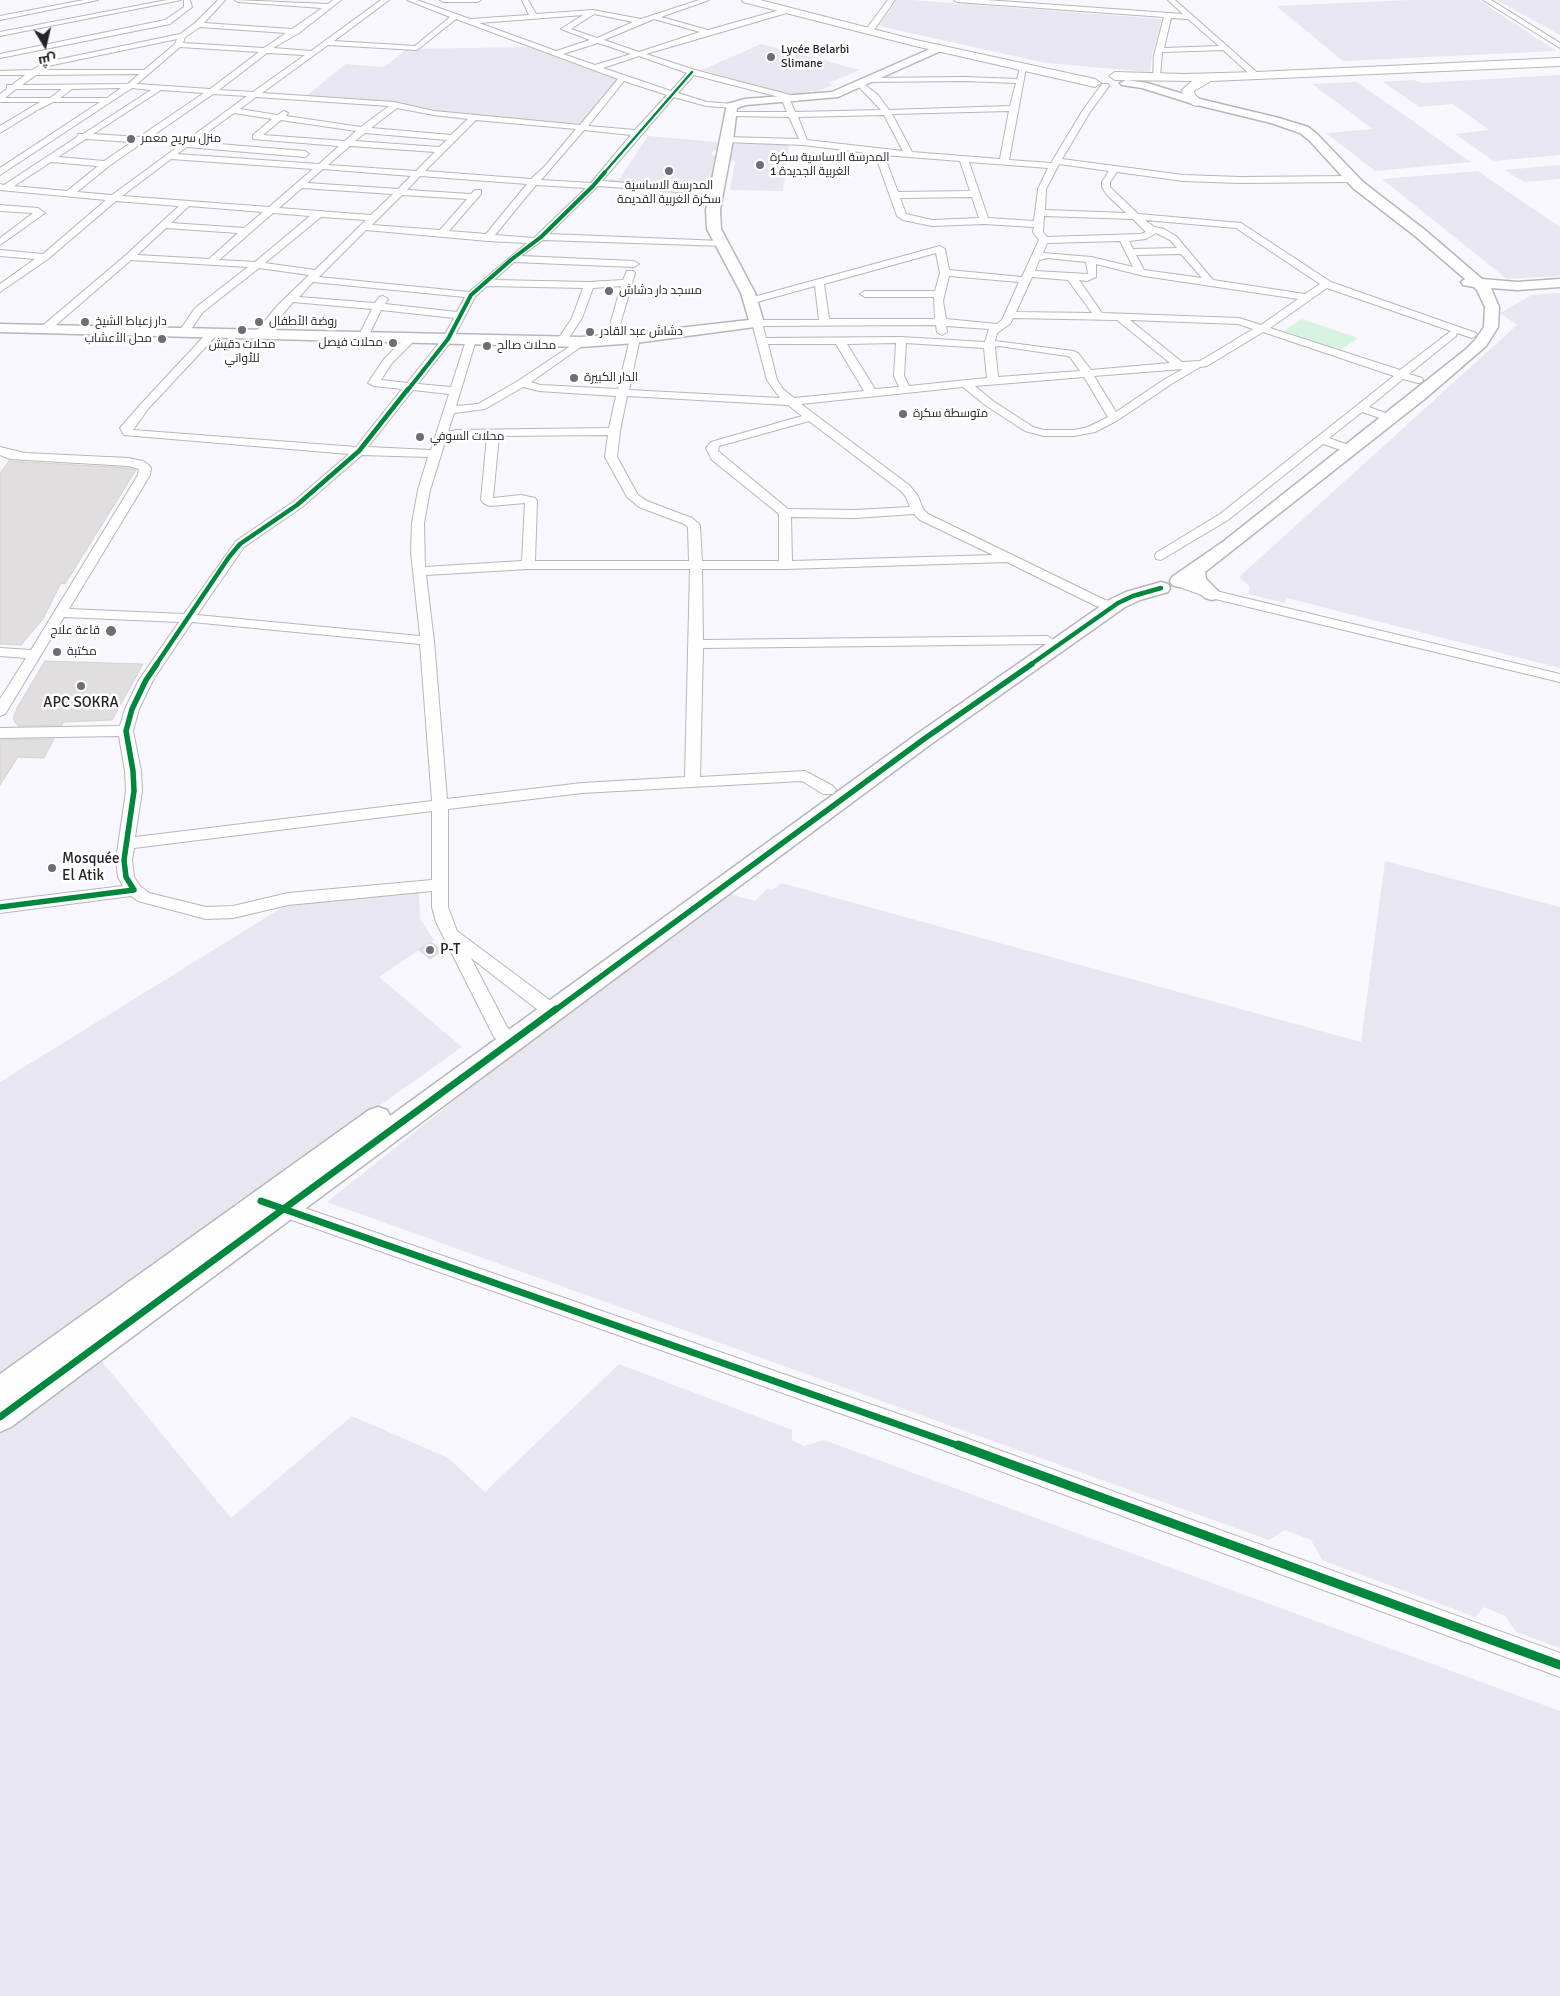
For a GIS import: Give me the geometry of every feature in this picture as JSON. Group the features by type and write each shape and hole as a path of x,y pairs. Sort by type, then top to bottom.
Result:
{"main road":[{"path":"747,0 1024,67 1112,82 1205,81 1560,64"},
{"path":"762,0 872,28 1112,82 1156,77 1257,76 1560,64"},
{"path":"1197,102 1189,96 1188,90 1194,85 1205,81"}],"street":[{"path":"44,0 83,25"},
{"path":"0,18 95,0"},
{"path":"0,34 178,0"},
{"path":"0,56 167,22 188,7 187,0"},
{"path":"0,172 112,100 147,72 222,0"},
{"path":"238,0 281,1 333,6"},
{"path":"0,289 44,257 114,198 169,156 386,0"},
{"path":"410,0 623,78 731,110 792,115 1014,108"},
{"path":"443,0 478,0"},
{"path":"525,0 533,16"},
{"path":"555,54 598,40 640,22 706,0"},
{"path":"872,28 892,0"},
{"path":"957,0 1190,17"},
{"path":"1171,0 1257,76"},
{"path":"1486,0 1560,46"},
{"path":"265,13 281,1"},
{"path":"68,194 106,164 211,92 266,50 301,29 333,6"},
{"path":"354,9 372,10"},
{"path":"645,10 663,14"},
{"path":"594,68 786,10"},
{"path":"466,21 593,12 640,22"},
{"path":"593,12 564,29 692,72 791,99"},
{"path":"327,43 417,48 454,16"},
{"path":"1156,77 1159,50 1168,16"},
{"path":"654,17 708,32"},
{"path":"215,47 258,18"},
{"path":"198,25 301,29"},
{"path":"91,30 121,49"},
{"path":"325,30 342,32"},
{"path":"0,99 32,72 46,64 121,49 180,40 215,47 312,53"},
{"path":"731,110 745,102 834,95 940,48"},
{"path":"1159,50 1225,48"},
{"path":"0,130 36,107 52,100 89,72 106,52"},
{"path":"1004,162 1024,67"},
{"path":"0,73 147,72"},
{"path":"439,885 288,899 233,912 206,913 144,897 134,890 126,877 124,860 134,791 133,771 126,731 132,709 146,680 240,544 297,505 359,451 448,339 471,295 537,239 594,185 637,132 692,72"},
{"path":"488,238 533,182 548,168 623,78"},
{"path":"863,82 965,79 1020,81"},
{"path":"863,82 887,112 908,155"},
{"path":"1112,82 1149,86 1197,102 1275,120 1299,128 1313,137 1339,174"},
{"path":"1044,240 1038,232 1042,189 1086,112 1112,82"},
{"path":"1112,82 1277,125 1298,135 1400,230 1491,301 1491,327 1481,343 1376,413 1194,554 1167,578"},
{"path":"0,86 130,86 396,105 401,108 427,112 637,132"},
{"path":"3,187 50,159 159,88"},
{"path":"0,99 112,100"},
{"path":"306,99 279,117 256,137 442,150"},
{"path":"791,99 792,115 804,142"},
{"path":"211,262 363,130 396,105"},
{"path":"231,110 363,130 455,138"},
{"path":"731,110 713,210 714,229 750,301 772,380 779,391 810,417 905,488 912,496 917,510 938,525 1107,604"},
{"path":"259,335 292,299 474,117"},
{"path":"59,134 140,140"},
{"path":"727,140 804,142 908,155 1056,164 1183,178 1240,180 1317,179 1339,174"},
{"path":"186,144 333,156"},
{"path":"879,152 888,182 895,195 902,216 936,236 945,272 938,301 942,322 942,342"},
{"path":"7,156 22,158"},
{"path":"169,156 491,180 716,193"},
{"path":"50,159 106,164"},
{"path":"964,159 984,221"},
{"path":"1114,170 1106,182 1106,187 1110,193 1151,230 1168,234 1209,282"},
{"path":"442,234 472,197 491,180"},
{"path":"300,185 472,197"},
{"path":"3,187 114,198 374,218"},
{"path":"895,195 975,194"},
{"path":"45,330 129,257 186,204"},
{"path":"0,242 40,213 38,211 1,209"},
{"path":"1039,213 1138,217 1238,225 1327,284 1472,335"},
{"path":"183,333 199,310 231,287 318,214"},
{"path":"0,328 581,342 636,338 757,322 824,322 865,295 936,236 984,221 1038,224"},
{"path":"164,225 246,231"},
{"path":"364,227 488,238 537,239 637,253"},
{"path":"1044,240 1143,237 1151,233 1151,230"},
{"path":"1123,238 1140,272"},
{"path":"761,341 901,340 989,345 1010,329 1027,277 1044,240"},
{"path":"512,259 548,262 722,244"},
{"path":"1130,252 1184,251"},
{"path":"0,253 44,257"},
{"path":"602,341 613,333 626,284 637,253"},
{"path":"1036,258 1046,256 1091,260 1140,272 1308,297"},
{"path":"129,257 256,265 392,287 471,295"},
{"path":"945,272 1027,277 1041,274 1086,278 1093,275 1091,260"},
{"path":"1072,277 1099,316"},
{"path":"750,301 819,282 865,295 942,322 1010,329 1074,355 1114,418"},
{"path":"819,282 824,322"},
{"path":"483,283 626,284"},
{"path":"1472,287 1560,283"},
{"path":"966,383 1015,421 1029,429 1044,433 1084,432 1114,418 1169,381 1203,364 1284,316 1327,284"},
{"path":"561,342 577,318 589,285"},
{"path":"364,337 378,306 392,287"},
{"path":"1410,377 1472,335 1478,320 1472,287"},
{"path":"865,295 940,294"},
{"path":"292,299 459,315"},
{"path":"993,380 989,345 992,332 1099,316 1235,320 1410,377"},
{"path":"1120,317 1178,365"},
{"path":"212,334 144,406 126,428 128,433 359,451 400,450 435,454"},
{"path":"547,1007 828,790 1047,640 1107,604 1133,596 1167,578 1195,570 1243,517 1376,413 1452,334"},
{"path":"411,338 388,361 374,384 456,392"},
{"path":"636,338 614,431 611,452 612,463 629,492 643,504 672,513 694,526 696,644 692,782"},
{"path":"471,340 424,490 418,523 417,552 427,641 440,805 440,907 449,933 506,1037"},
{"path":"840,340 872,394"},
{"path":"901,340 900,376 906,390"},
{"path":"449,410 481,407 522,383 581,342"},
{"path":"522,383 539,388 791,402 993,380 1203,364"},
{"path":"810,417 715,444 712,451 716,457 785,514 855,514 917,510"},
{"path":"441,437 456,433 614,431"},
{"path":"493,433 486,500 490,502 521,499 530,501 528,565"},
{"path":"0,710 144,475 145,468 139,464 128,462 3,455"},
{"path":"785,514 786,564"},
{"path":"419,571 528,565 786,564 1008,559"},
{"path":"1195,570 1197,581 1208,593"},
{"path":"1167,578 1208,593 1560,678"},
{"path":"0,1392 272,1205 924,739 1107,604"},
{"path":"60,613 190,618 427,641"},
{"path":"696,644 1047,640"},
{"path":"0,652 35,654"},
{"path":"0,733 126,731"},
{"path":"127,843 582,788 805,776 828,790"},
{"path":"0,907 134,890"},
{"path":"449,933 547,1007"},
{"path":"0,1417 272,1205"},
{"path":"272,1205 916,1430 1560,1665"}],"shaded area":[{"path":"897,0 1162,19 1152,56 1150,72 1046,63 879,26"},
{"path":"1411,0 1479,0 1556,51 1343,61 1276,6"},
{"path":"1497,0 1560,0 1560,35"},
{"name":"Lycée Belarbi Slimane","path":"761,44 860,70 829,83 833,85 816,92 811,91 804,94 788,95 702,70"},
{"path":"529,47 620,81 581,126 476,116 399,107 398,105 302,99 346,64 384,67 407,49"},
{"path":"1560,75 1560,155 1494,161 1455,134 1489,130 1453,104 1419,107 1383,82 1415,80 1422,83"},
{"path":"1357,82 1471,162 1375,171 1326,133 1373,129 1312,84"},
{"path":"648,136 718,142 717,150 712,152 712,155 716,156 711,190 608,182 610,179 617,180 620,178"},
{"name":"المدرسة الاساسية سكرة الغربية الجديدة 1","path":"734,144 789,144 783,191 730,190 735,162 731,160"},
{"path":"1560,165 1560,179 1524,182 1504,170"},
{"path":"1478,171 1560,227 1560,276 1507,279 1382,179"},
{"path":"1560,293 1560,668 1287,598 1285,603 1248,594 1250,587 1239,577 1517,325 1500,313 1532,295"},
{"path":"1385,861 1560,907 1560,1648 1516,1632 1505,1616 1484,1607 1475,1617 1322,1560 1311,1540 1285,1530 1269,1540 327,1202 509,1057 723,892 755,901 767,889 773,890 781,883 1361,1042"},
{"path":"419,891 420,919 434,940 379,977 462,1047 258,1192 251,1193 235,1203 231,1211 0,1377 0,1082 291,902 295,906 305,901"},
{"path":"100,1359 231,1518 352,1416 448,1458 485,1492 619,1364 792,1430 792,1440 804,1446 824,1440 1560,1711 1560,1996 0,1996 0,1432"}],"green space":[{"path":"1302,319 1358,338 1341,350 1284,331"}],"building":[{"path":"9,461 136,470 65,584 61,583 43,619 21,645 0,644 0,473"},
{"name":"APC SOKRA","path":"45,661 143,664 112,720 63,722 62,725 18,726 13,719 17,708"},
{"path":"54,739 44,758 18,757 0,785 0,740"},
{"name":"P-T","path":"431,942 442,951 430,959 419,950"}],"cycle path":[{"path":"0,907 134,890 126,877 124,860 134,791 133,771 126,731 132,709 146,680 229,557 240,544 297,505 359,451 448,339 471,295 512,259 541,237 593,186 637,133 692,72"},
{"path":"0,1417 924,739 1118,603 1133,596 1161,588"},
{"path":"261,1201 916,1430 1560,1665"}],"place":[{"name":"Lycée Belarbi Slimane","path":"771,57"},
{"name":"منزل سريح معمر","path":"131,139"},
{"name":"المدرسة الاساسية سكرة الغربية الجديدة 1","path":"760,165"},
{"name":"المدرسة الاساسية سكرة الغربية القديمة","path":"669,171"},
{"name":"مسجد دار دشاش","path":"609,291"},
{"name":"دار زعباط الشيخ","path":"85,322"},
{"name":"روضة الأطفال","path":"259,322"},
{"name":"محلات دقيش للأواني","path":"242,330"},
{"name":"دشاش عبد القادر","path":"590,332"},
{"name":"محل الأعشاب","path":"162,339"},
{"name":"محلات فيصل","path":"393,343"},
{"name":"محلات صالح","path":"487,346"},
{"name":"الدار الكبيرة","path":"574,378"},
{"name":"متوسطة سكرة","path":"903,414"},
{"name":"محلات السوفي","path":"420,437"},
{"name":"قاعة علاج","path":"111,631"},
{"name":"مكتبة","path":"57,652"},
{"name":"APC SOKRA","path":"81,686"},
{"name":"Mosquée El Atik","path":"52,868"},
{"name":"P-T","path":"430,950"}]}
